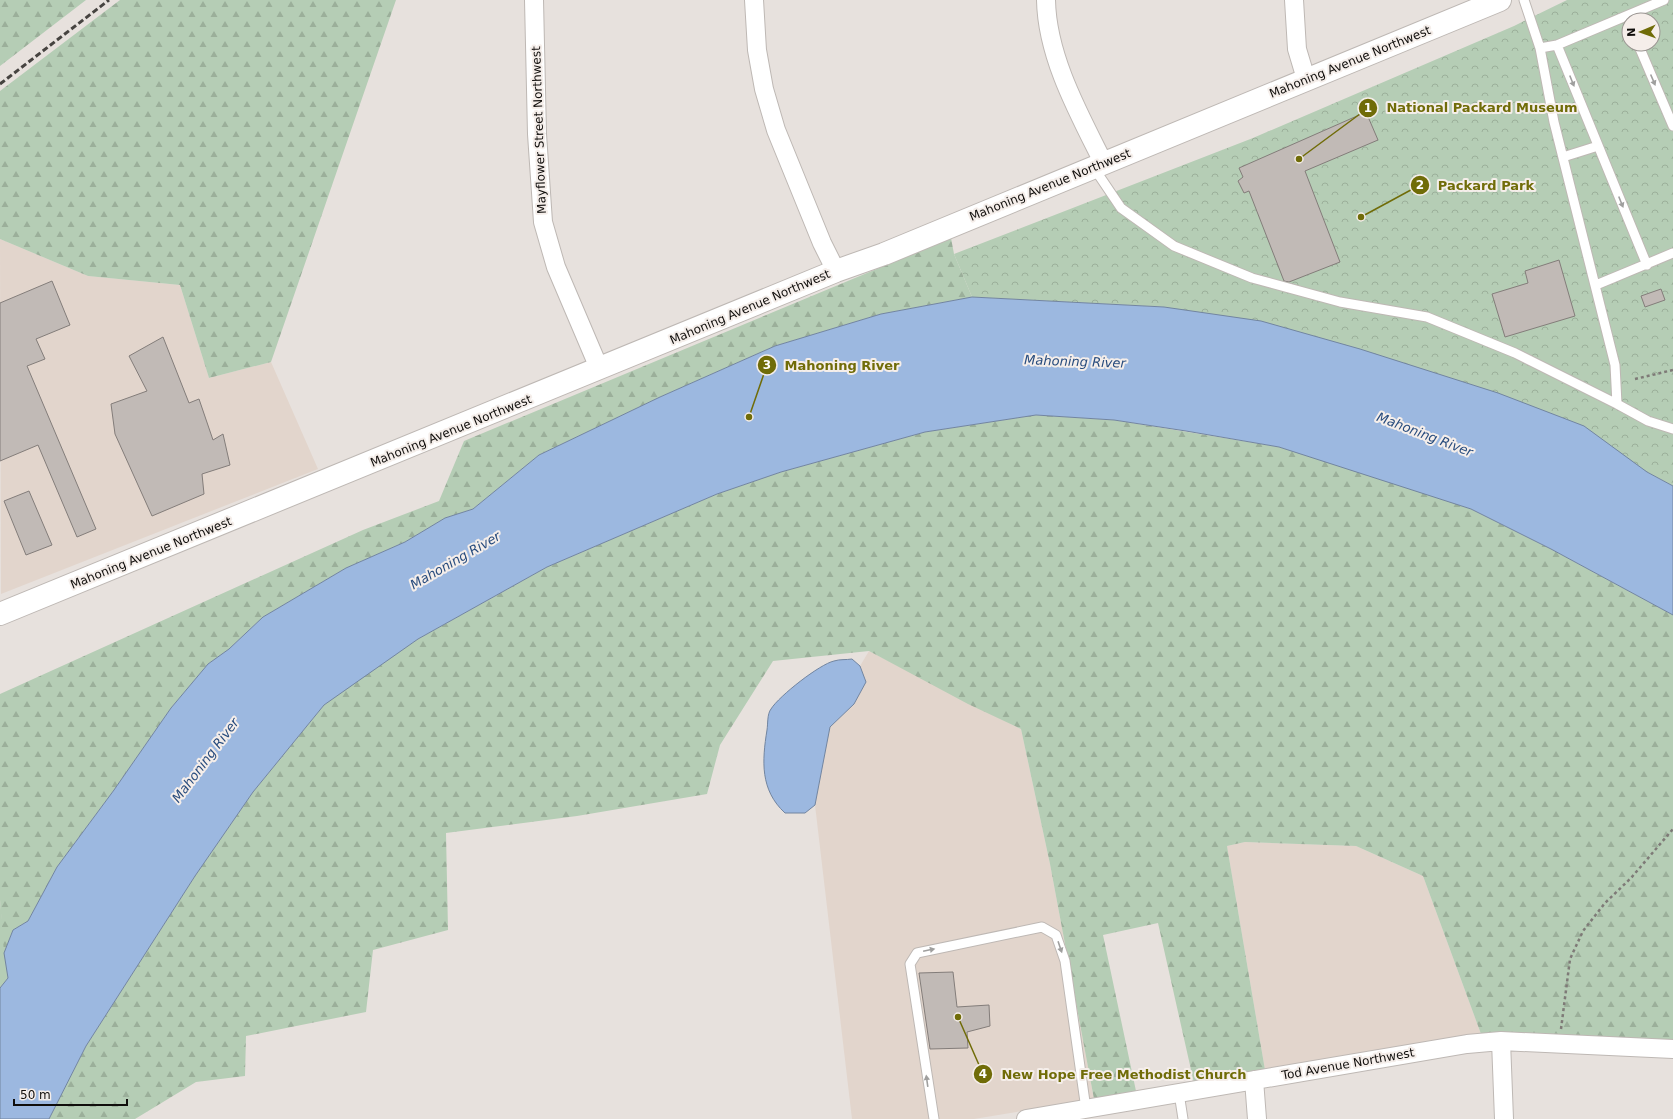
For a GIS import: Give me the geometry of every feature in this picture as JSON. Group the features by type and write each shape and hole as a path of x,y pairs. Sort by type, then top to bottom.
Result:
{"main road":[{"name":"Mahoning Avenue Northwest","path":"0,614 836,271 884,254 1099,166 1306,79 1500,0"}],"street":[{"name":"Mayflower Street Northwest","path":"534,0 537,134 543,222 556,267 599,368"},
{"path":"754,0 757,50 764,89 776,130 822,243 836,271"},
{"path":"1046,0 1049,30 1058,62 1085,126 1099,166"},
{"path":"1294,0 1297,49 1306,79"},
{"path":"1501,1041 1504,1119"},
{"name":"Tod Avenue Northwest","path":"1026,1119 1467,1044 1501,1041 1673,1049"},
{"path":"1254,1080 1257,1119"}],"lane":[{"path":"1524,0 1540,48 1563,157 1615,365 1617,404"},
{"path":"1642,12 1664,0"},
{"path":"1540,48 1557,45 1621,22"},
{"path":"1557,45 1647,265"},
{"path":"1641,52 1673,126"},
{"path":"1563,157 1598,146"},
{"path":"1099,166 1121,208 1174,246 1252,278 1340,302 1427,317 1515,353 1617,404 1648,422 1673,429"},
{"path":"1596,285 1673,253"},
{"path":"934,1119 910,964 917,953 1042,927 1056,935 1065,961 1086,1109"},
{"path":"1179,1093 1183,1119"}],"path":[{"path":"1635,379 1673,370"},
{"path":"1559,1044 1570,959 1584,931 1605,903 1631,878 1673,829"}],"shaded area":[{"path":"0,239 88,276 180,285 209,378 271,362 318,469 1,594"},
{"path":"869,651 1021,729 1050,864 1094,1099 974,1119 852,1119 815,805 830,727 854,704 866,682 860,666"},
{"path":"1245,842 1356,846 1423,876 1481,1034 1265,1070 1227,846"}],"green space":[{"path":"0,0 86,0 0,66"},
{"path":"120,0 396,0 271,362 209,378 180,285 88,276 0,239 0,91"},
{"path":"1567,0 1673,0 1673,486 1647,472 1164,307 972,297 954,254 1253,138 1514,26"},
{"path":"951,238 954,254 972,297 881,314 775,346 660,397 539,455 473,509 445,518 405,542 346,568 263,617 229,649 208,664 171,708 114,790 57,867 28,921 13,930 4,953 0,900 0,694 363,530 439,501 464,441"},
{"path":"1036,415 1114,420 1279,447 1377,477 1471,509 1551,549 1673,615 1673,1043 1481,1034 1423,876 1356,846 1245,842 1227,846 1265,1070 1194,1083 1158,923 1103,935 1136,1091 1094,1099 1050,864 1021,729 968,704 869,651 773,661 720,745 707,794 577,816 446,833 448,930 373,950 366,1012 246,1036 245,1076 196,1082 135,1119 49,1119 86,1046 195,876 253,792 324,705 363,676 418,639 547,567 717,494 781,472 925,432"},
{"path":"0,900 8,978 0,988"}],"water":[{"path":"972,297 1164,307 1261,321 1360,349 1498,393 1584,426 1647,472 1673,486 1673,615 1551,549 1471,509 1279,447 1186,431 1114,420 1036,415 925,432 781,472 717,494 547,567 418,639 324,705 253,792 195,876 86,1046 49,1119 0,1119 0,988 8,978 4,953 13,930 28,921 57,867 114,790 171,708 208,664 229,649 263,617 346,568 405,542 445,518 473,509 539,455 660,397 775,346 881,314"},
{"path":"852,659 860,666 866,682 854,704 830,727 815,805 805,813 785,813 771,795 765,774 764,753 768,716 770,711 782,696 819,668 836,660"}],"building":[{"path":"1366,112 1378,140 1305,171 1340,262 1289,282 1284,281 1249,191 1244,193 1238,181 1243,177 1239,168"},
{"path":"1559,260 1575,316 1505,337 1492,294 1528,283 1525,271"},
{"path":"52,281 70,325 36,339 45,359 27,366 96,529 77,537 38,445 0,461 0,303"},
{"path":"1661,289 1665,300 1645,307 1641,296"},
{"path":"163,337 189,403 199,399 213,440 223,434 230,465 202,474 204,494 152,516 115,434 111,404 147,391 129,356"},
{"path":"29,491 52,545 26,555 4,501"},
{"path":"953,972 957,1007 989,1005 990,1026 967,1032 968,1048 930,1049 919,973"}],"railway":[{"path":"0,84 109,0"}],"place":[{"name":"National Packard Museum","path":"1299,159"},
{"name":"Packard Park","path":"1361,217"},
{"name":"Mahoning River","path":"749,417"},
{"name":"New Hope Free Methodist Church","path":"958,1017"}]}
